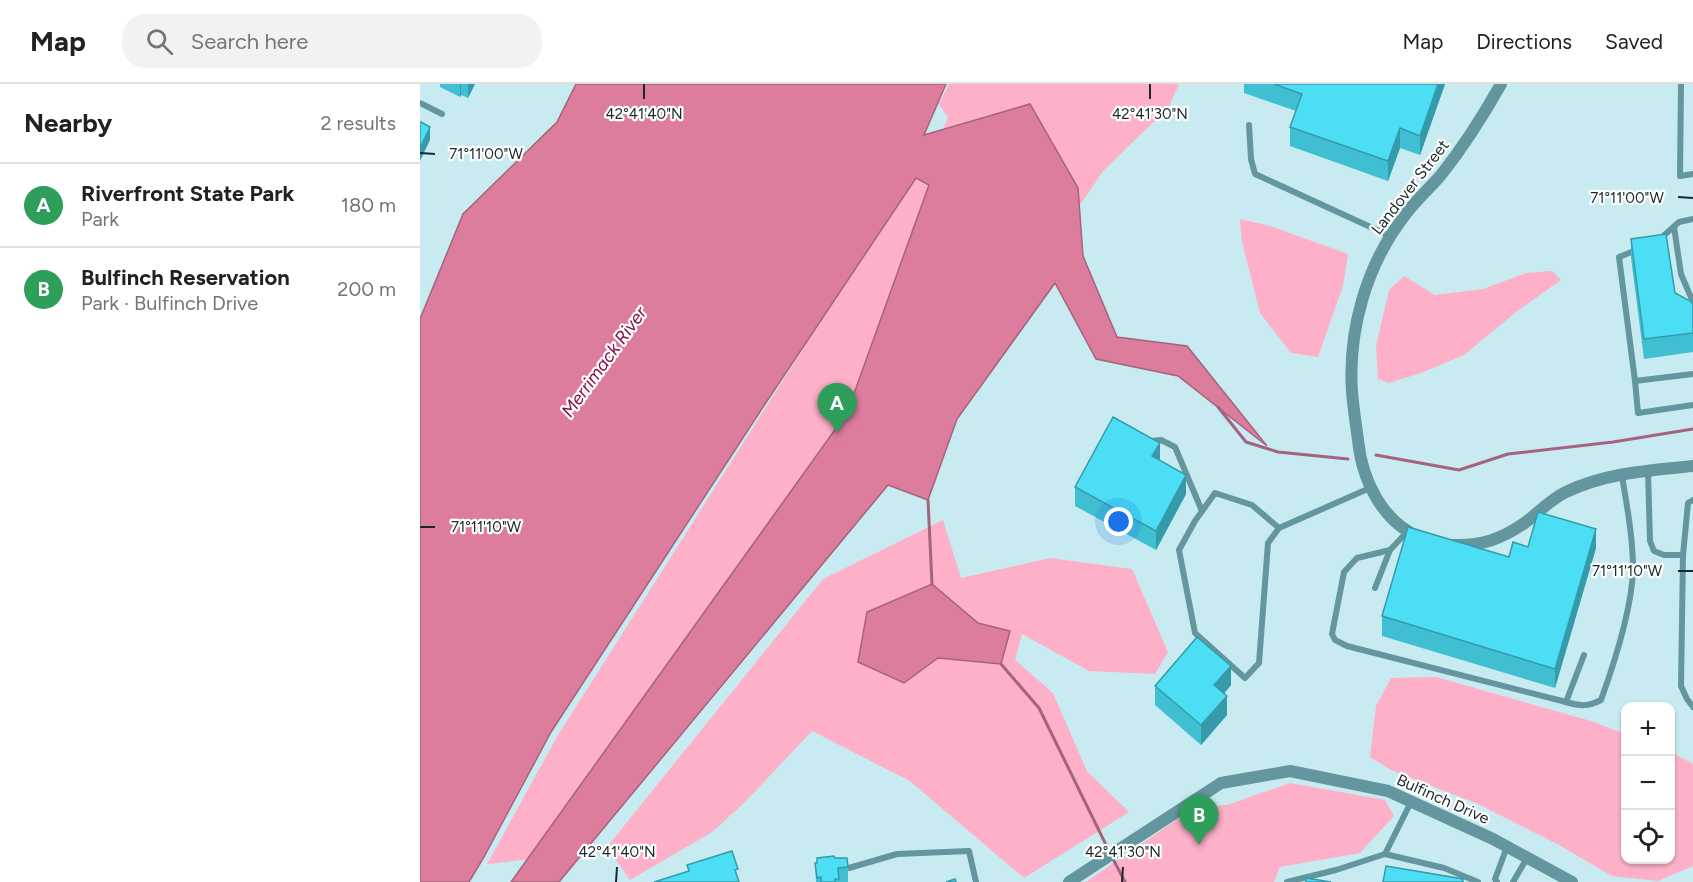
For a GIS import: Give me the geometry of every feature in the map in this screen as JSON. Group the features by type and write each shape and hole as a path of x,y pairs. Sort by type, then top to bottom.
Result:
{"street":[{"name":"Landover Street","path":"1502,84 1463,146 1402,219 1370,275 1356,323 1352,359 1352,390 1358,446 1364,475 1370,488 1391,517 1407,532 1438,544 1474,546 1494,540 1525,523 1565,492 1590,482 1648,471 1693,466"},
{"name":"Bulfinch Drive","path":"1069,882 1221,783 1290,771 1388,791 1507,847 1572,882"}],"lane":[{"path":"1681,84 1680,176 1693,174"},
{"path":"420,103 442,114"},
{"path":"1249,125 1251,159 1255,174 1391,236"},
{"path":"1658,241 1679,222 1693,219"},
{"path":"1674,227 1681,273 1693,302"},
{"path":"1648,245 1619,257 1638,413 1693,405"},
{"path":"1635,381 1693,374"},
{"path":"1150,441 1161,440 1174,447 1202,511"},
{"path":"1648,471 1650,541 1654,551 1664,555 1683,555"},
{"path":"1390,550 1357,558 1344,572 1332,634 1335,640 1347,646 1581,706 1591,706 1601,700 1612,668 1633,569 1623,476"},
{"path":"1280,528 1252,505 1215,493 1179,550 1195,633 1245,678 1259,663 1268,543 1280,528 1370,488"},
{"path":"1693,500 1688,503 1683,555 1681,686 1693,707"},
{"path":"1375,588 1390,550 1407,532"},
{"path":"1566,702 1584,656"},
{"path":"1384,854 1412,802"},
{"path":"1497,882 1495,879 1507,847"},
{"path":"849,868 897,854 969,851 976,882"},
{"path":"1287,882 1336,870 1384,854 1444,868 1478,882"},
{"path":"1513,882 1527,858"}],"shaded area":[{"path":"949,84 1179,84 1169,107 1103,171 1064,229 575,854 487,864 558,735 886,218 934,150 948,118 939,104"},
{"path":"1240,219 1270,226 1348,254 1343,286 1318,357 1291,353 1260,313 1242,242"},
{"path":"1552,271 1561,280 1516,312 1464,355 1421,373 1389,383 1378,379 1376,346 1389,290 1404,276 1435,295 1483,289 1526,273"},
{"path":"943,520 961,578 1050,558 1132,569 1168,652 1155,674 1089,671 1022,634 1015,660 1053,693 1087,771 1129,812 1024,878 910,781 812,731 745,802 712,832 630,880 607,847 823,579"},
{"path":"1436,677 1591,721 1621,732 1621,864 1675,864 1675,754 1693,764 1693,866 1658,881 1612,876 1559,845 1478,804 1391,770 1370,757 1376,706 1391,678"},
{"path":"1290,783 1385,800 1394,816 1360,853 1280,867 1274,882 1086,882 1195,807 1227,805"}],"water":[{"name":"Merrimack River","path":"576,84 946,84 924,135 1030,104 1078,188 1083,256 1117,337 1187,346 1267,446 1178,376 1096,359 1055,283 957,419 928,500 888,485 559,882 511,882 847,413 929,185 916,178 551,732 469,882 420,882 420,319 463,214 557,122"},
{"path":"932,584 978,623 1010,631 1001,664 938,658 904,683 858,662 867,612"}],"building":[{"path":"1274,84 1438,84 1420,136 1400,128 1388,161 1290,127 1302,94"},
{"path":"421,122 430,127 420,148 420,124"},
{"path":"1666,234 1675,293 1693,304 1693,333 1644,339 1631,239"},
{"path":"1113,417 1160,443 1152,456 1186,475 1156,531 1075,487"},
{"path":"1538,512 1596,529 1555,669 1382,616 1408,527 1509,557 1513,542 1528,547"},
{"path":"1197,637 1231,666 1214,685 1227,696 1201,725 1155,686"},
{"path":"732,851 738,869 735,870 739,882 654,882 689,871 687,865"},
{"path":"834,856 835,858 847,858 848,867 838,868 839,879 835,879 835,882 821,882 821,877 817,878 815,863 817,863 817,858"},
{"path":"1386,866 1463,879 1463,882 1383,882"},
{"path":"1306,878 1331,882 1306,882"}],"waterway":[{"path":"1218,407 1246,442 1278,452 1348,459"},
{"path":"1376,455 1459,470 1508,454 1613,442 1693,429"},
{"path":"928,500 932,584"},
{"path":"1001,664 1039,708 1109,851"},
{"path":"1112,857 1125,882"}],"place":[{"name":"Riverfront State Park","path":"837,433"},
{"name":"Bulfinch Reservation","path":"1199,845"}]}
